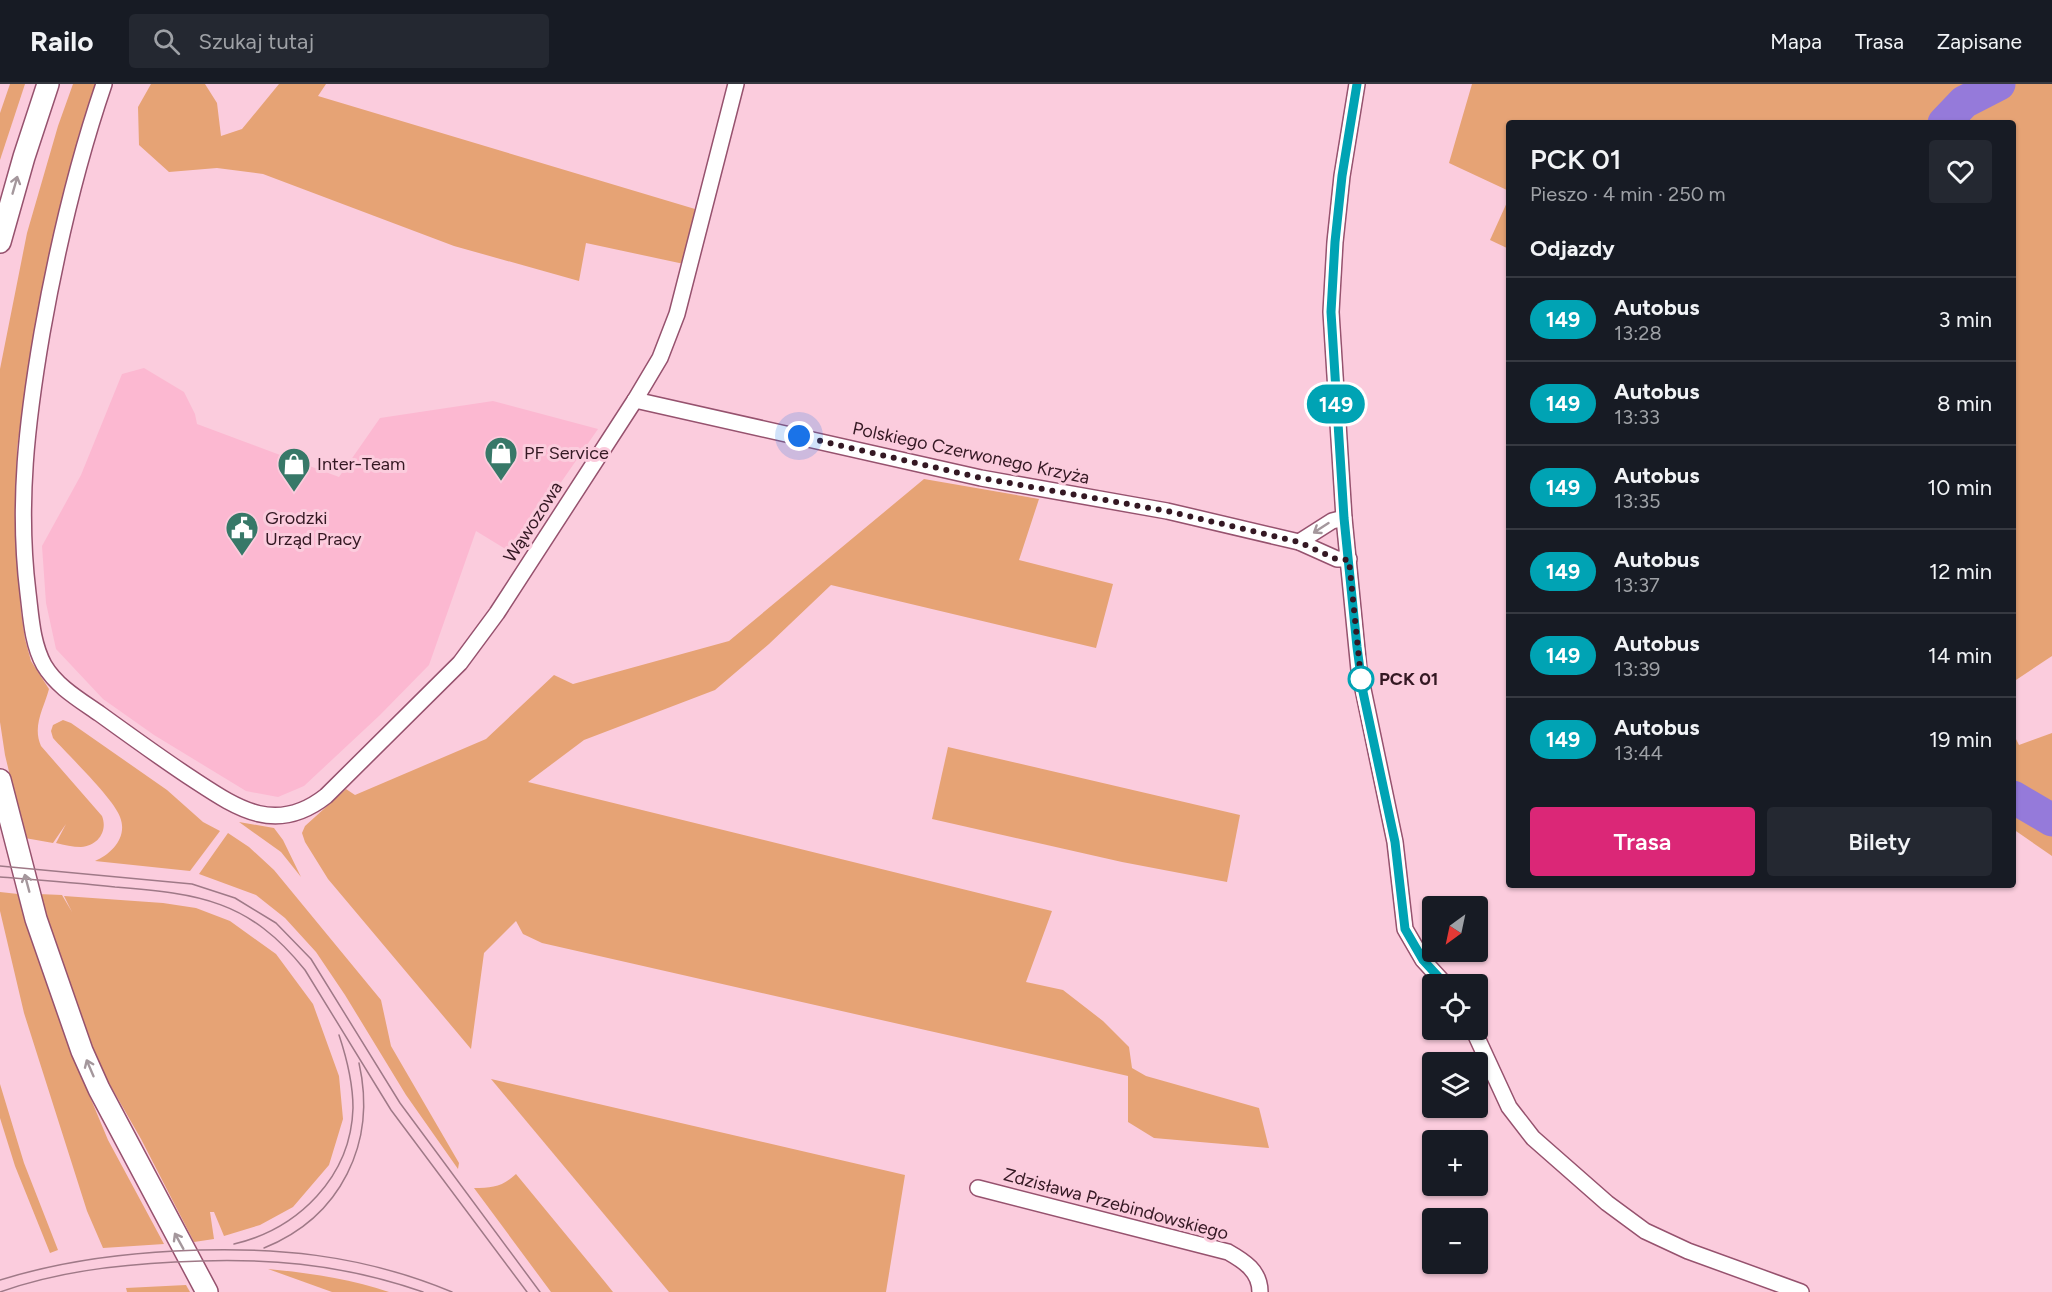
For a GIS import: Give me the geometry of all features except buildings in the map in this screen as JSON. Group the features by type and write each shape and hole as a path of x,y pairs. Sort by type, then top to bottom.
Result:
{"main road":[{"path":"0,242 48,84"},
{"path":"0,780 36,919 82,1051 99,1089 207,1292"}],"street":[{"name":"Wąwozowa","path":"104,84 77,167 58,248 27,432 23,532 34,638 48,671 61,686 156,755 231,804 255,813 287,814 304,810 326,796 460,663 497,613 635,400 660,358 677,314 736,84"},
{"path":"1357,84 1342,176 1331,312 1344,518 1359,670 1395,842 1405,929 1423,960 1436,974"},
{"name":"Polskiego Czerwonego Krzyża","path":"635,400 981,478 1167,511 1299,542 1336,559 1349,560"},
{"path":"1299,542 1332,521 1344,518"},
{"path":"1478,1040 1509,1107 1533,1138 1606,1203 1645,1231 1689,1251 1801,1292"},
{"name":"Zdzisława Przebindowskiego","path":"978,1188 1228,1252 1252,1269 1260,1292"}],"shaded area":[{"path":"10,84 25,84 0,160 0,113"},
{"path":"73,84 97,84 79,134 52,242 30,356 17,449 16,530 25,639 31,661 49,689 38,724 41,746 102,816 104,822 97,841 81,847 56,843 66,824 53,843 25,838 5,755 0,722 0,369 27,233 58,126"},
{"path":"151,84 205,84 217,103 221,136 242,129 279,84 326,84 318,96 695,209 684,264 586,243 579,281 454,246 263,174 217,168 169,172 139,145 138,107"},
{"path":"1472,84 2052,84 2052,656 2016,680 2016,120 1506,120 1506,190 1449,163"},
{"path":"1506,205 1506,248 1490,240"},
{"path":"144,368 184,392 195,414 197,424 339,477 380,418 493,401 598,429 512,553 476,531 429,665 380,715 304,786 278,797 246,791 154,735 103,699 56,649 46,603 42,546 81,475 122,374"},
{"path":"924,479 1039,499 1019,560 1113,584 1096,648 831,585 769,644 715,690 584,740 528,782 1052,911 1026,982 1063,990 1103,1021 1129,1047 1132,1068 1146,1076 1259,1108 1269,1148 1154,1138 1128,1122 1128,1076 542,943 523,934 516,921 484,953 471,1049 328,879 305,842 302,833 305,826 346,789 355,795 486,739 554,675 573,684 729,641"},
{"path":"63,720 71,723 167,790 203,822 220,831 190,871 95,861 117,844 122,824 109,799 53,738 51,731 53,725"},
{"path":"2052,733 2052,856 2016,831 2016,739 2019,745"},
{"path":"948,747 1240,815 1227,882 1122,862 932,819"},
{"path":"239,822 274,828 283,840 301,877 281,852"},
{"path":"228,833 249,847 274,870 381,1000 391,1046 459,1163 458,1169 406,1095 316,952 285,918 256,895 199,874"},
{"path":"0,892 18,894 73,1056 108,1140 164,1244 103,1248 87,1211 24,1013 0,911"},
{"path":"38,894 62,895 72,912 64,896 163,903 196,908 230,921 276,954 313,1004 339,1076 343,1119 329,1165 293,1207 260,1225 224,1236 214,1212 210,1212 214,1239 194,1242 141,1139 102,1071 71,992"},
{"path":"491,1079 905,1175 886,1292 669,1292"},
{"path":"0,1084 24,1163 58,1250 50,1253 15,1166 0,1118"},
{"path":"516,1174 613,1292 551,1292 474,1188 496,1186"},
{"path":"268,1269 330,1277 389,1292 332,1292"},
{"path":"186,1285 190,1292 127,1292 126,1288"}],"waterway":[{"path":"1947,120 1964,102 1999,84"},
{"path":"2016,799 2052,820"}],"tram line":[{"path":"0,866 192,884 235,898 276,923 311,959 400,1103 540,1292"},
{"path":"0,877 173,893 221,905 264,928 305,970 391,1110 527,1292"},
{"path":"234,1244 257,1237 299,1213 317,1196 343,1156 350,1133 353,1099 349,1071 339,1035"},
{"path":"264,1248 291,1234 314,1217 333,1197 347,1174 357,1149 363,1121 363,1093 359,1063"},
{"path":"0,1280 43,1268 130,1254 247,1250 316,1255 350,1261 418,1279 452,1292"},
{"path":"0,1292 43,1279 130,1265 239,1260 331,1268 392,1282 423,1292"}],"bus line":[{"name":"149","path":"1357,84 1342,176 1331,312 1344,518 1359,670 1395,842 1405,929 1423,960 1436,974"}],"place":[{"name":"PF Service","path":"501,482"},
{"name":"Inter-Team","path":"294,493"},
{"name":"Grodzki Urząd Pracy","path":"242,557"},
{"name":"PCK 01","path":"1361,679"}],"route":[{"path":"799,436 981,478 1167,511 1299,542 1336,559 1349,560 1361,679"}]}
